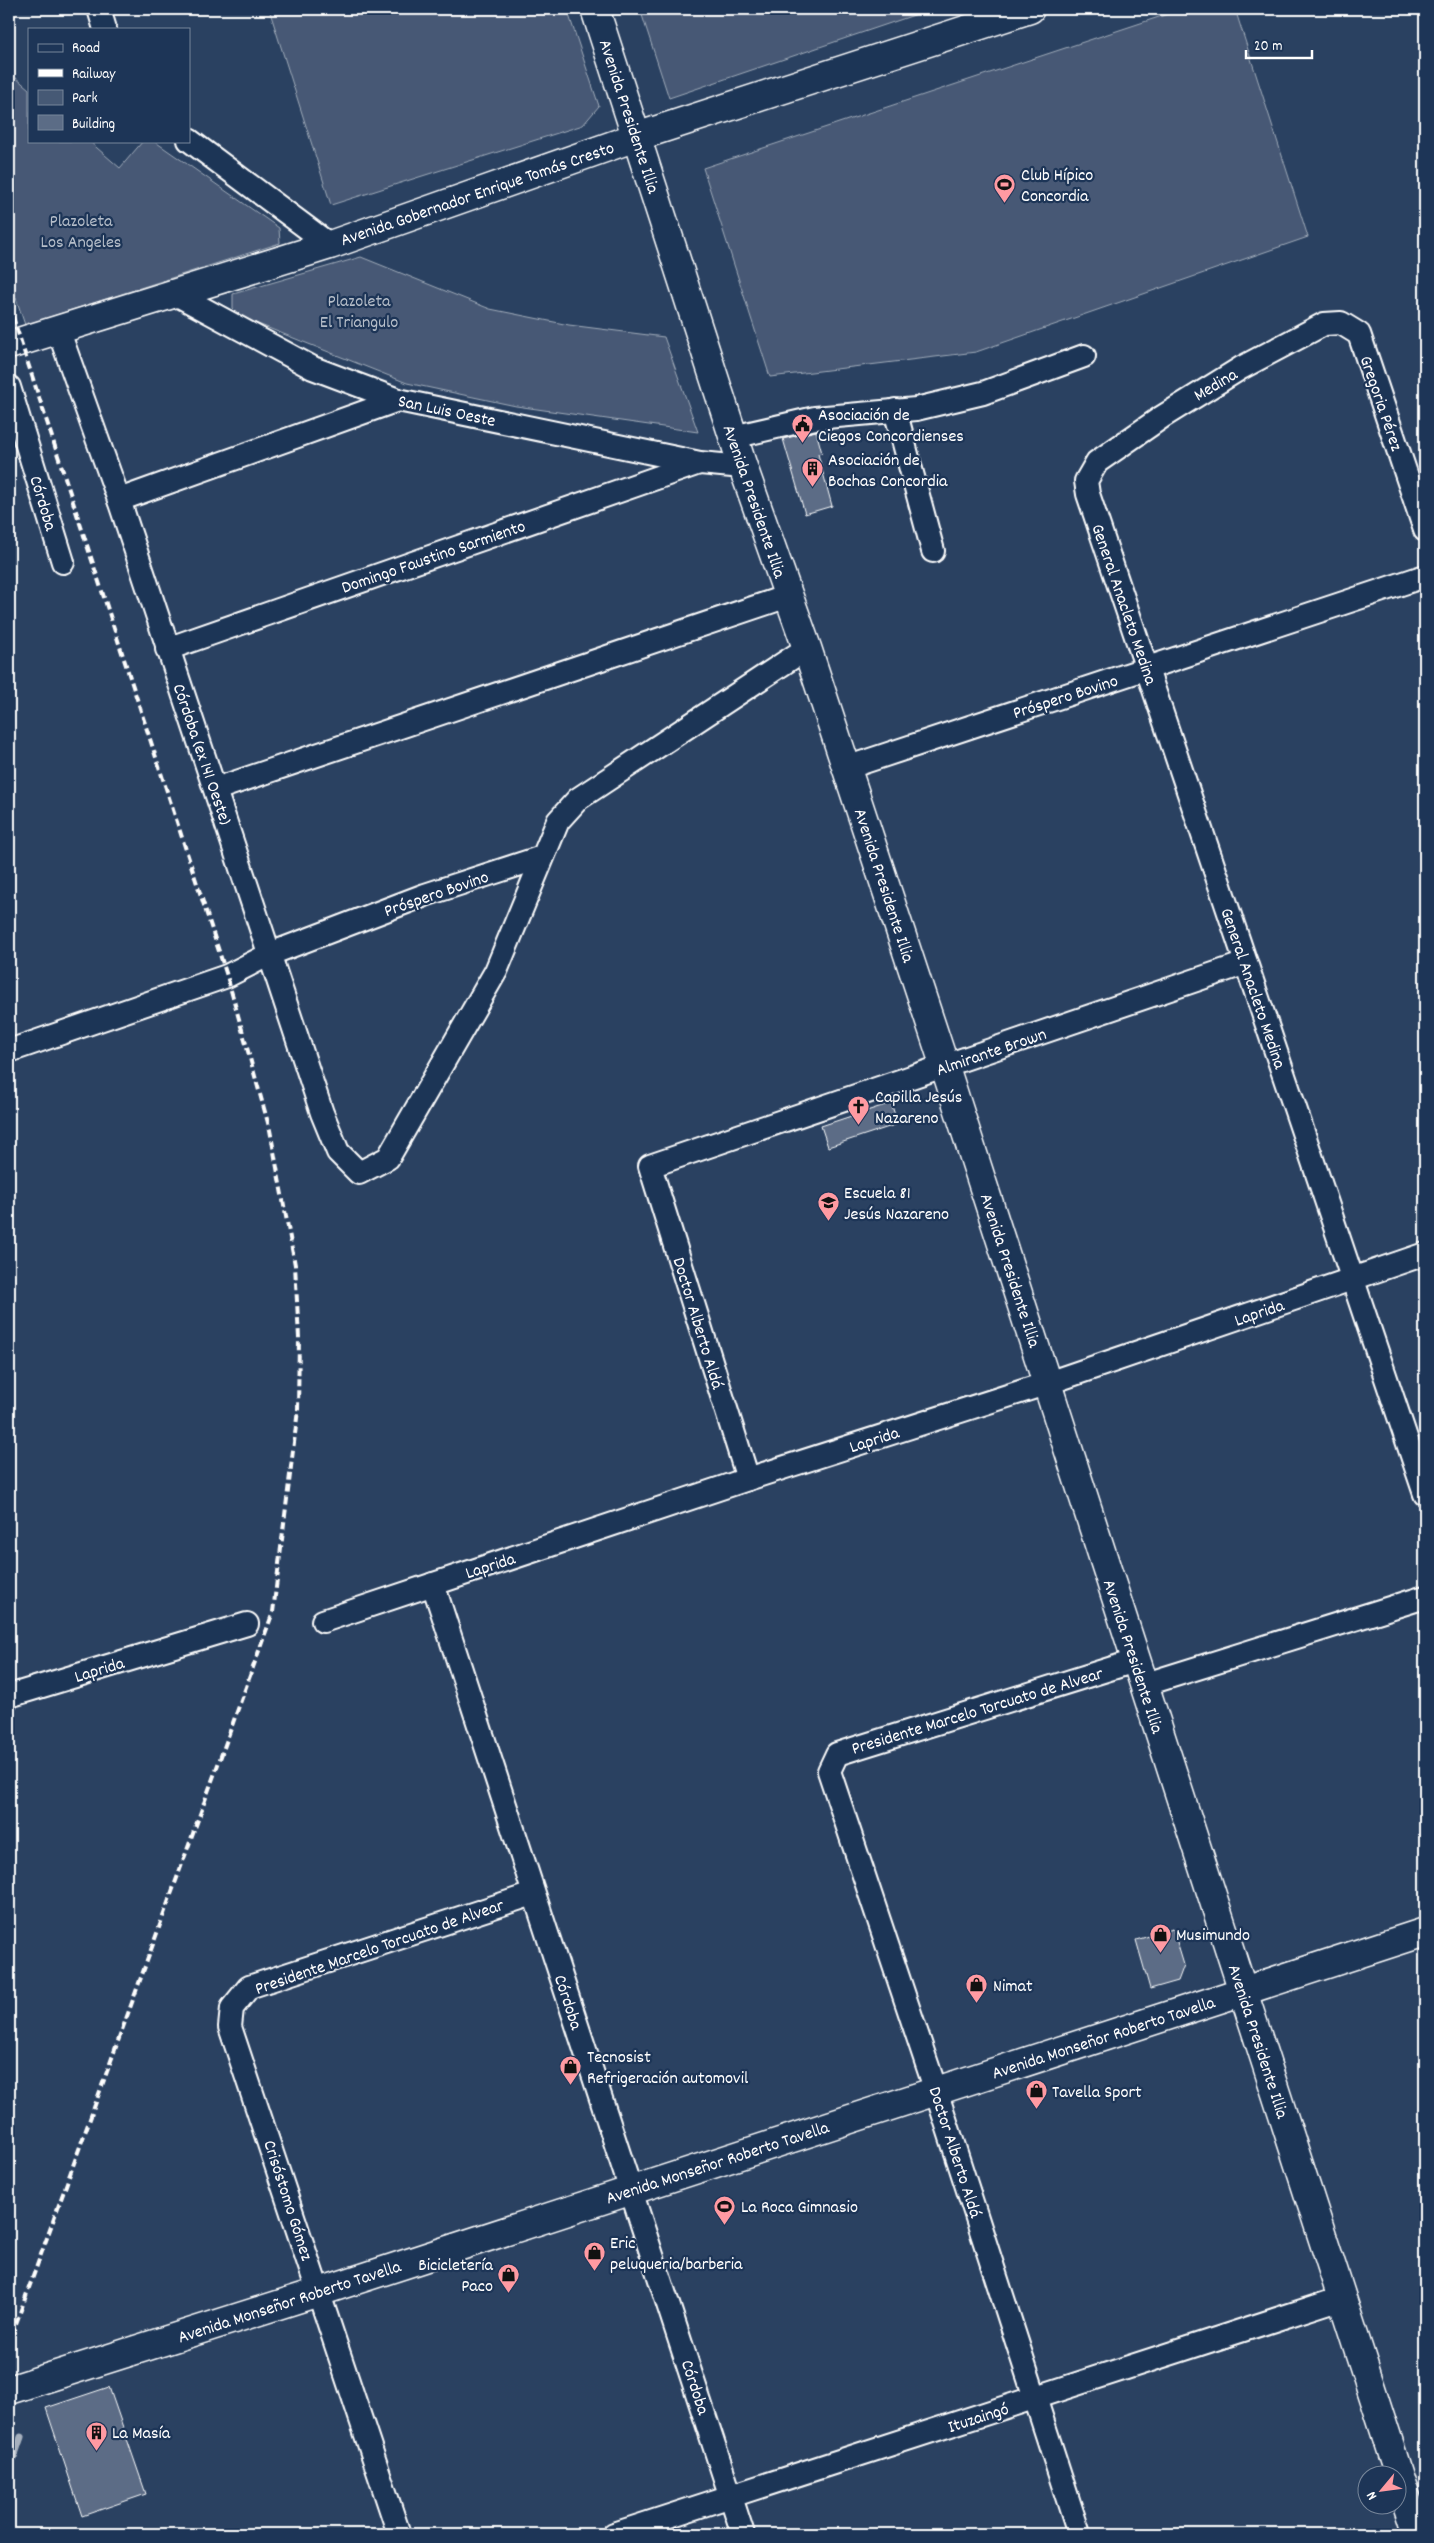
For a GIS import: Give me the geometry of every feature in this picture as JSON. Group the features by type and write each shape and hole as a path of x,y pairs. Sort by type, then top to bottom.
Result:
{"main road":[{"name":"Avenida Presidente Illia","path":"595,9 733,437 807,648 1048,1383 1139,1673 1418,2534"},
{"name":"Avenida Gobernador Enrique Tomás Cresto","path":"9,345 172,292 330,245 636,137 1030,9"},
{"name":"Avenida Monseñor Roberto Tavella","path":"9,2390 319,2292 1425,1932"}],"street":[{"path":"99,9 105,28"},
{"path":"190,141 330,245"},
{"name":"San Luis Oeste","path":"172,292 313,368 398,400 700,463 743,467"},
{"name":"Medina","path":"1086,481 1097,462 1162,416 1279,348 1324,324 1341,323 1359,334"},
{"name":"Córdoba (ex 141 Oeste)","path":"58,328 119,500 167,649 338,1152 359,1173 388,1158 423,1099 496,971 542,857"},
{"name":"Gregoria Pérez","path":"1359,334 1425,530"},
{"path":"733,437 815,418 916,408 983,393 1084,356"},
{"name":"Córdoba","path":"9,388 63,562"},
{"path":"119,500 398,400"},
{"path":"895,410 933,551"},
{"name":"Domingo Faustino Sarmiento","path":"167,649 700,463"},
{"name":"General Anacleto Medina","path":"1086,481 1088,494 1425,1494"},
{"name":"Próspero Bovino","path":"846,768 1147,670 1425,576"},
{"path":"216,789 788,596"},
{"path":"542,857 558,821 578,799 807,648"},
{"name":"Próspero Bovino","path":"9,1051 227,976 270,954 425,895 542,857"},
{"name":"Almirante Brown","path":"650,1166 1246,963"},
{"name":"Doctor Alberto Aldá","path":"650,1166 748,1479"},
{"name":"Laprida","path":"323,1622 748,1479 1048,1383 1354,1280 1425,1254"},
{"name":"Córdoba","path":"433,1584 532,1894 632,2190 743,2534"},
{"name":"Presidente Marcelo Torcuato de Alvear","path":"829,1771 837,1754 1425,1597"},
{"name":"Laprida","path":"9,1696 247,1624"},
{"name":"Doctor Alberto Aldá","path":"829,1771 936,2091 1079,2534"},
{"name":"Presidente Marcelo Torcuato de Alvear","path":"232,2008 250,1986 532,1894"},
{"name":"Crisóstomo Gómez","path":"232,2008 230,2027 399,2534"},
{"name":"Ituzaingó","path":"614,2534 1342,2298"}],"green space":[{"path":"269,9 567,9 599,106 583,125 331,205"},
{"path":"640,9 932,9 669,98"},
{"name":"Club Hípico Concordia","path":"1183,9 1235,9 1308,237 976,352 770,377 703,168"},
{"name":"Plazoleta Los Angeles","path":"9,72 28,88 28,142 90,142 120,168 142,142 155,142 279,228 280,243 25,325 9,277"},
{"name":"Plazoleta El Triangulo","path":"361,257 490,309 569,325 664,337 698,432 516,406 407,383 243,318 233,308 233,294"}],"building":[{"path":"816,431 822,453 818,454 832,506 805,514 783,439"},
{"name":"Capilla Jesús Nazareno","path":"891,1103 898,1124 828,1147 821,1126"},
{"name":"Musimundo","path":"1173,1929 1184,1965 1178,1981 1150,1989 1136,1940"},
{"name":"La Masía","path":"109,2387 146,2494 82,2516 46,2408"}],"waterway":[{"path":"9,2471 21,2437"}],"railway":[{"path":"9,305 227,976 270,1130 295,1265 299,1338 298,1410 273,1612 9,2343"}],"place":[{"name":"Club Hípico Concordia","path":"1005,203"},
{"name":"Asociación de Ciegos Concordienses","path":"802,443"},
{"name":"Asociación de Bochas Concordia","path":"812,488"},
{"name":"Capilla Jesús Nazareno","path":"859,1125"},
{"name":"Escuela 81 Jesús Nazareno","path":"828,1221"},
{"name":"Musimundo","path":"1160,1953"},
{"name":"Nimat","path":"977,2004"},
{"name":"Tecnosist Refrigeración automovil","path":"571,2085"},
{"name":"Tavella Sport","path":"1036,2110"},
{"name":"La Roca Gimnasio","path":"725,2225"},
{"name":"Eric peluqueria/barberia","path":"594,2271"},
{"name":"Bicicletería Paco","path":"509,2293"},
{"name":"La Masía","path":"96,2451"}]}
